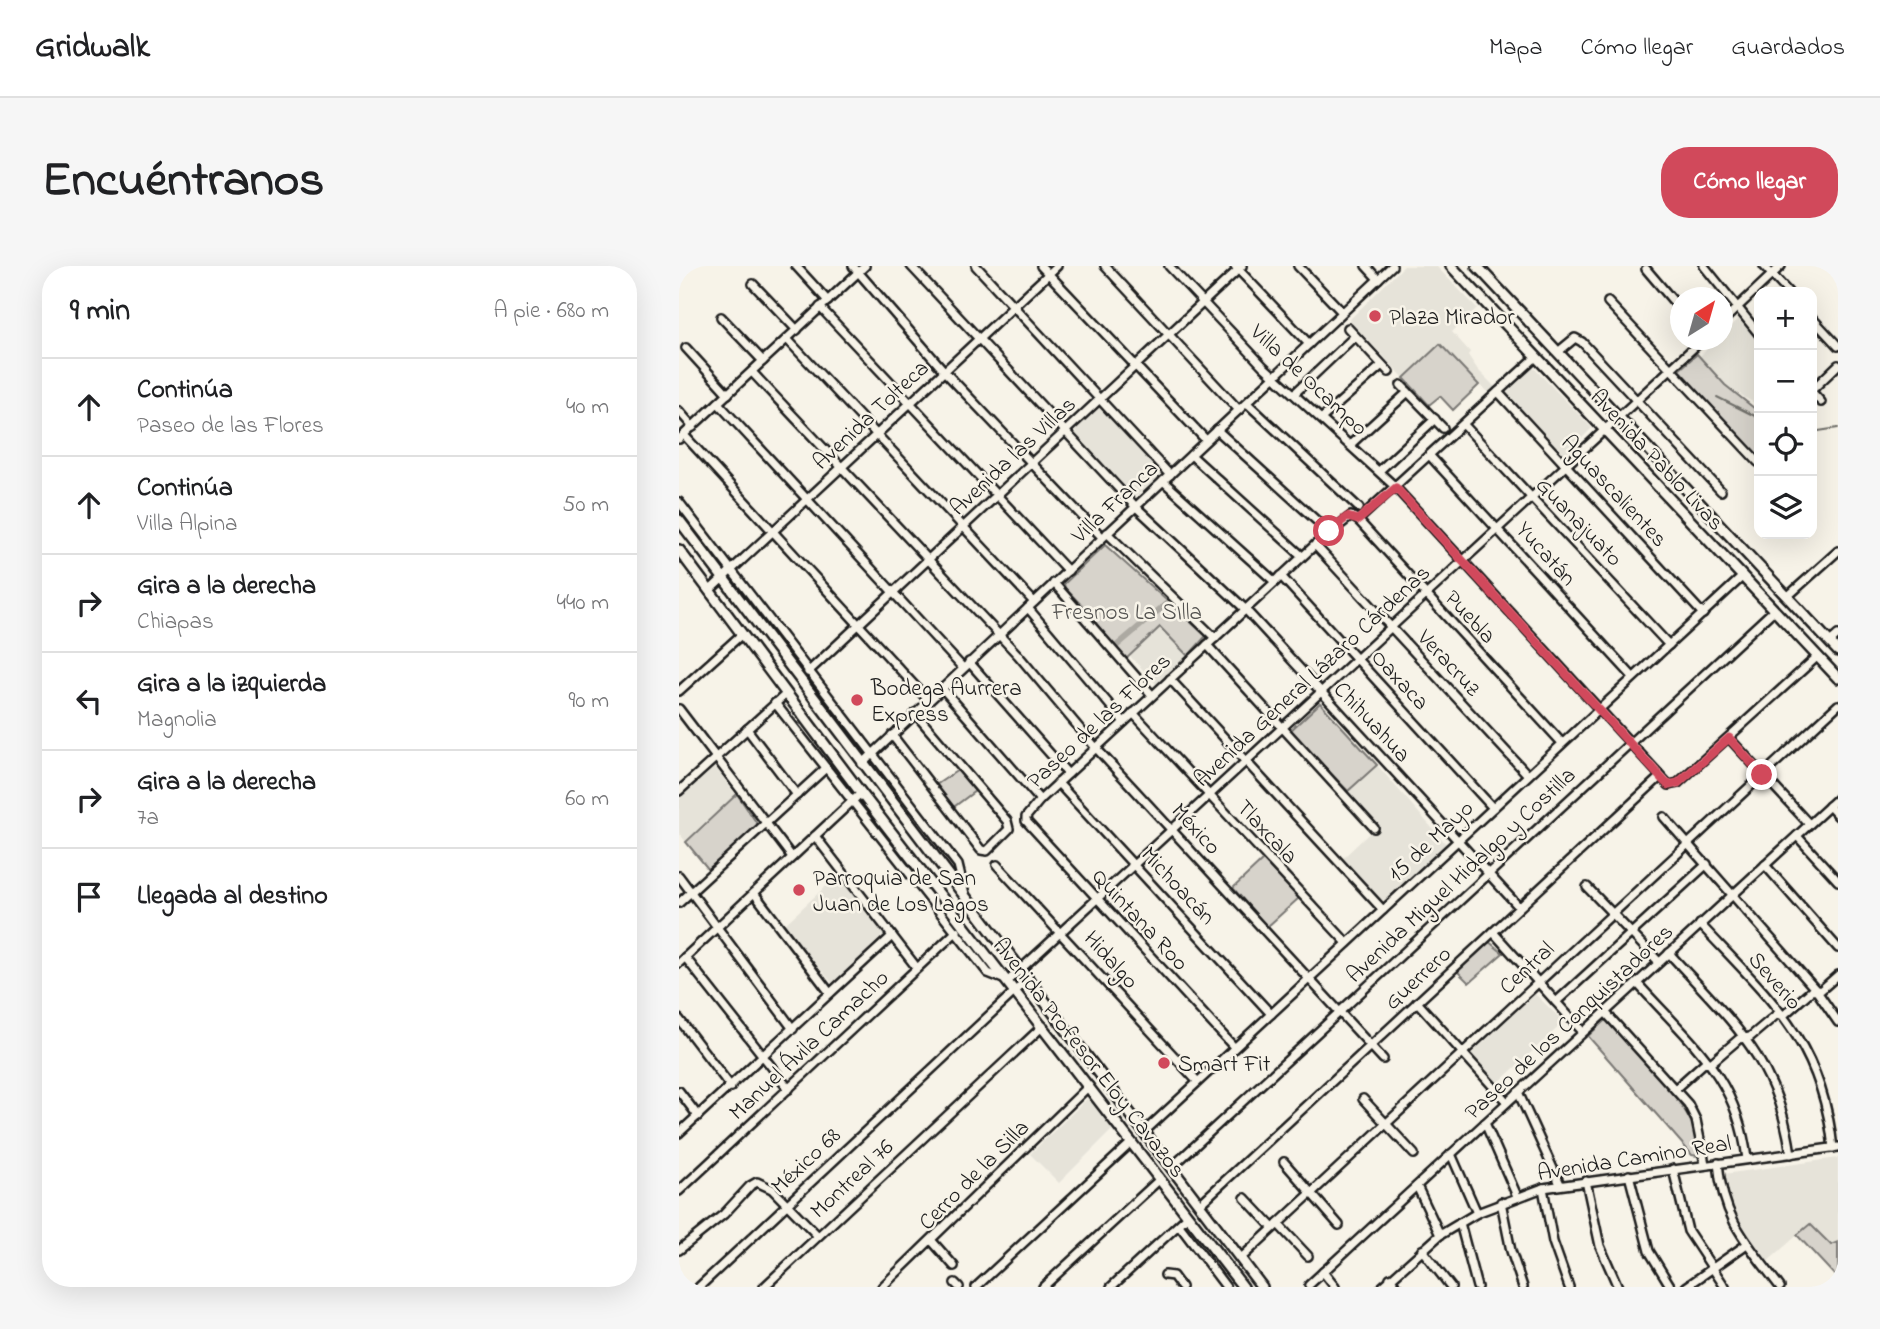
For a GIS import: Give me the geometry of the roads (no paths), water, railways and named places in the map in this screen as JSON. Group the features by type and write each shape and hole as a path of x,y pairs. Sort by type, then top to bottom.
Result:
{"main road":[{"name":"Avenida Pablo Livas","path":"1451,266 1838,678"},
{"name":"Avenida Pablo Livas","path":"1477,266 1838,651"},
{"name":"Avenida Profesor Eloy Cavazos","path":"679,520 1262,1287"},
{"name":"Avenida Profesor Eloy Cavazos","path":"679,551 861,793 1016,990 1243,1287"}],"street":[{"path":"796,266 828,301"},
{"path":"865,266 855,270 828,301 681,437 773,531 928,700"},
{"name":"Chihuahua","path":"911,266 1135,506 1245,609 1519,907"},
{"name":"Oaxaca","path":"976,266 1166,478 1278,579 1357,658 1493,808"},
{"path":"1041,266 1206,440"},
{"name":"Avenida Tolteca","path":"709,591 1057,266"},
{"path":"1105,266 1239,410"},
{"name":"Villa de Ocampo","path":"1169,266 1274,377 1352,444 1379,471 1669,785 1678,783 1729,738"},
{"path":"1298,266 1342,312"},
{"path":"1366,266 1378,279"},
{"name":"Villa Franca","path":"862,764 1392,266"},
{"path":"1704,266 1754,327"},
{"path":"1764,266 1783,287"},
{"path":"1733,311 1781,266"},
{"path":"1238,267 1309,344"},
{"name":"Avenida las Villas","path":"808,672 1135,368 1238,267"},
{"path":"855,270 945,372 1031,463 1215,638"},
{"path":"1646,270 1670,297"},
{"path":"753,284 797,330"},
{"path":"1608,302 1754,458"},
{"path":"820,307 1067,571"},
{"path":"720,317 763,361"},
{"path":"1817,323 1838,346"},
{"path":"1348,328 1389,372"},
{"path":"1295,393 1355,336"},
{"path":"787,339 963,527 1031,605 1123,722"},
{"path":"1558,352 1572,340 1578,339 1721,491"},
{"path":"686,348 728,394"},
{"name":"Avenida General Lázaro Cárdenas","path":"1008,981 1691,350"},
{"name":"Paseo de las Flores","path":"1028,814 1329,531 1355,518 1430,456 1536,357"},
{"path":"1322,418 1382,365"},
{"path":"1817,386 1838,365"},
{"name":"México","path":"752,372 998,634 1096,748 1383,1059"},
{"path":"1401,385 1443,428"},
{"path":"1352,444 1408,392"},
{"name":"Aguascalientes","path":"1498,392 1703,614"},
{"path":"1817,397 1821,402"},
{"path":"718,403 893,593 966,665 1068,774"},
{"path":"1247,403 1359,508"},
{"path":"679,411 693,427"},
{"path":"1379,471 1434,419"},
{"name":"Guanajuato","path":"1464,425 1669,645"},
{"path":"1217,430 1329,531"},
{"path":"1191,455 1302,556"},
{"name":"Yucatán","path":"1430,456 1633,677"},
{"name":"Avenida Profesor Eloy Cavazos","path":"679,502 958,864 965,898"},
{"name":"Puebla","path":"1355,518 1562,743"},
{"name":"Veracruz","path":"1315,545 1528,775"},
{"path":"1787,597 1838,551"},
{"name":"15 de Mayo","path":"1145,1131 1742,577"},
{"path":"1054,583 1152,695"},
{"name":"Avenida Miguel Hidalgo y Costilla","path":"1172,1167 1774,610"},
{"path":"679,691 742,635"},
{"path":"1829,642 1838,635"},
{"path":"1207,645 1374,828"},
{"path":"1809,824 1729,738 1818,656"},
{"path":"1170,679 1383,910"},
{"path":"942,688 1040,800"},
{"path":"679,791 786,694"},
{"path":"775,704 991,977 1008,981"},
{"name":"Central","path":"1240,1259 1838,705"},
{"path":"679,709 792,858"},
{"path":"892,735 981,850 987,851 1007,833 1010,826 915,713"},
{"name":"Tlaxcala","path":"1133,713 1347,943"},
{"path":"747,729 797,795"},
{"path":"679,903 825,768"},
{"name":"Guerrero","path":"1200,1204 1660,777"},
{"name":"Michoacán","path":"1058,783 1271,1014"},
{"path":"789,1088 682,960 861,793"},
{"name":"Paseo de los Conquistadores","path":"1309,1285 1838,797"},
{"path":"1829,806 1838,816"},
{"name":"Quintana Roo","path":"1028,814 1028,824 1234,1047"},
{"path":"1664,817 1734,893 1816,990 1838,1022"},
{"path":"815,836 917,968"},
{"path":"1797,836 1838,881"},
{"path":"1556,1002 1707,864"},
{"name":"Hidalgo","path":"997,865 1062,932 1197,1081"},
{"path":"1765,865 1838,948"},
{"path":"679,876 793,1028"},
{"path":"1587,887 1659,962"},
{"path":"754,893 830,993"},
{"name":"Severio","path":"1700,924 1781,1014 1810,1056 1827,1102 1835,1148"},
{"name":"Manuel Ávila Camacho","path":"679,1191 963,925"},
{"path":"1493,932 1583,1032"},
{"path":"679,1133 892,936"},
{"path":"1669,953 1759,1056 1780,1100 1791,1154"},
{"path":"1675,1089 1704,1063 1739,1039 1745,1038 1781,1014 1786,1014 1838,975"},
{"name":"México 68","path":"699,1287 1027,979"},
{"path":"1637,983 1725,1083 1744,1127 1748,1159"},
{"path":"1417,1002 1507,1102"},
{"path":"1605,1013 1675,1089 1696,1120 1706,1164"},
{"path":"679,1019 731,1087"},
{"name":"Montreal 76","path":"764,1287 1043,1026"},
{"name":"Cerro de la Silla","path":"882,1287 1089,1086"},
{"path":"679,1091 698,1115"},
{"path":"1518,1092 1560,1184"},
{"path":"1363,1099 1414,1154"},
{"path":"1485,1123 1517,1196"},
{"path":"976,1287 1132,1142"},
{"name":"Avenida Camino Real","path":"1382,1287 1440,1235 1501,1202 1543,1188 1835,1148"},
{"path":"1451,1154 1477,1213"},
{"path":"1284,1162 1339,1225"},
{"path":"1718,1163 1721,1196 1747,1244 1780,1287"},
{"path":"1673,1169 1688,1231 1725,1287"},
{"path":"1629,1175 1649,1251 1671,1287"},
{"path":"1043,1287 1160,1178"},
{"path":"1586,1181 1600,1245 1618,1287"},
{"path":"679,1250 730,1209 752,1184 764,1184 777,1194 818,1236"},
{"path":"1417,1186 1440,1235"},
{"path":"1543,1188 1553,1242 1569,1287"},
{"path":"1245,1198 1308,1256"},
{"path":"1501,1202 1511,1251 1523,1287"},
{"path":"1111,1287 1188,1216"},
{"path":"1460,1223 1477,1287"},
{"path":"1179,1225 1226,1287"},
{"path":"932,1241 954,1266"},
{"path":"1686,1287 1747,1244"},
{"path":"1422,1250 1451,1287"},
{"path":"1324,1272 1335,1287"},
{"path":"1165,1275 1173,1276 1181,1287"},
{"path":"1390,1278 1397,1287"}],"waterway":[{"path":"1717,397 1754,416"},
{"path":"1817,431 1838,428"},
{"path":"1114,648 1173,598"}],"place":[{"name":"Plaza Mirador","path":"1375,316"},
{"name":"Bodega Aurrera Express","path":"857,700"},
{"name":"Parroquia de San Juan de Los Lagos","path":"799,890"},
{"name":"Smart Fit","path":"1164,1063"}],"park label":[{"name":"Fresnos La SIlla","path":"1127,611"}]}
